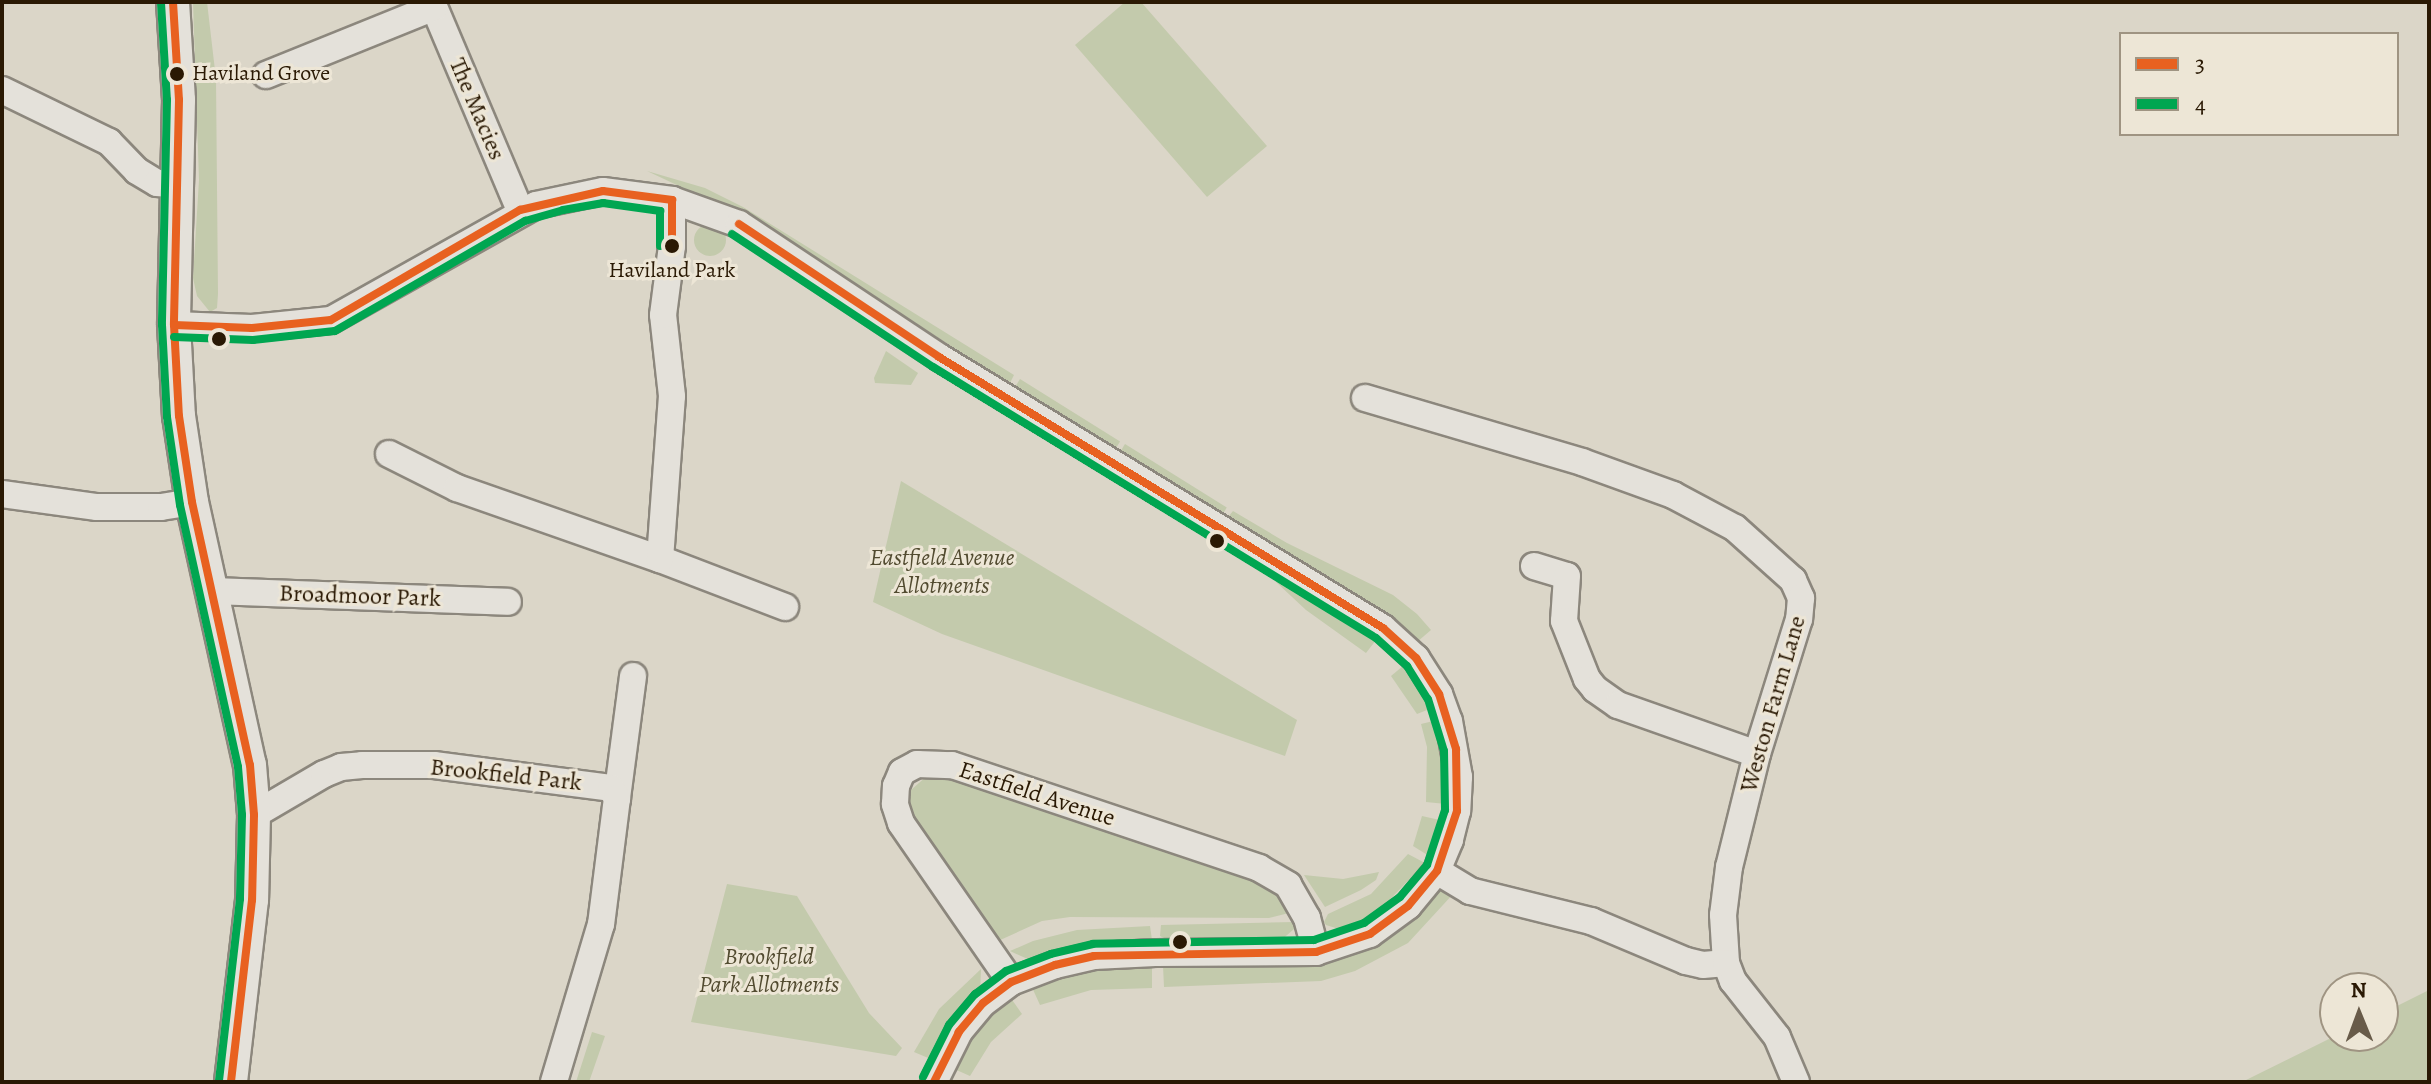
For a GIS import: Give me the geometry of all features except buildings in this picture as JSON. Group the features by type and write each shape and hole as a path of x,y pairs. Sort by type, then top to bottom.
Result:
{"street":[{"path":"173,2 179,185 174,325 179,416 192,502 250,765 254,815 252,900 231,1082"},
{"name":"The Macies","path":"264,77 433,5 520,210"},
{"path":"2,90 109,142 137,171 157,183 179,185"},
{"path":"174,325 252,328 331,320 520,210 560,198 603,191 672,200 739,224 939,357 1383,628 1416,658 1439,694 1456,749 1457,811 1437,871 1408,906 1370,934 1316,952 1094,956 1055,965 1011,982 983,1003 959,1032 934,1082"},
{"path":"660,559 672,396 663,315 672,246 672,200"},
{"name":"Weston Farm Lane","path":"1365,398 1596,467 1673,495 1735,528 1782,567 1799,589 1801,608 1757,754 1725,892 1726,963"},
{"path":"389,454 457,488 660,559 785,607"},
{"path":"2,494 97,507 161,507 192,502"},
{"path":"1534,566 1567,576 1563,595 1564,621 1587,679 1595,689 1618,705 1757,754"},
{"name":"Broadmoor Park","path":"212,591 508,602"},
{"path":"554,1082 601,924 633,676"},
{"name":"Eastfield Avenue","path":"1011,982 901,823 895,804 896,786 902,772 917,764 952,765 1259,868 1288,885 1307,918 1316,952"},
{"name":"Brookfield Park","path":"254,815 332,771 362,765 434,765 600,785 611,788 617,798"},
{"path":"1437,871 1470,891 1591,921 1686,961 1703,965 1726,963 1733,981 1777,1037 1796,1082"}],"green space":[{"path":"193,2 207,2 216,79 218,294 217,308 210,312 197,296 193,278 199,180"},
{"path":"1125,2 1141,2 1267,146 1207,197 1075,45"},
{"path":"647,171 705,188 743,207 1014,375 1010,383 747,218"},
{"path":"710,224 721,229 726,240 721,251 710,256 699,251 694,240 699,229"},
{"path":"886,351 918,373 911,385 875,383 874,378"},
{"path":"1020,379 1120,442 1116,448 1016,386"},
{"path":"1125,444 1227,508 1222,515 1120,452"},
{"name":"Eastfield Avenue Allotments","path":"901,481 1297,720 1285,756 942,634 873,602"},
{"path":"1233,511 1287,543 1393,595 1431,630 1417,642 1379,609 1228,517"},
{"path":"1279,579 1297,591 1302,586 1380,635 1366,653 1306,610 1276,582"},
{"path":"1409,661 1437,706 1417,714 1391,676"},
{"path":"1442,719 1448,741 1446,804 1426,802 1427,747 1421,724"},
{"path":"944,773 1267,886 1282,892 1297,911 1269,918 1070,917 1042,921 998,941 911,818 908,797 911,790 928,775"},
{"path":"1422,816 1444,821 1429,856 1413,846"},
{"path":"1408,854 1425,863 1377,913 1364,923 1342,930 1326,925 1324,922 1328,914 1371,894"},
{"path":"1379,872 1376,880 1361,890 1325,907 1304,875 1343,879"},
{"name":"Brookfield Park Allotments","path":"727,884 797,896 869,1013 902,1048 896,1056 691,1022"},
{"path":"1441,890 1454,893 1408,943 1355,971 1321,981 1164,987 1163,966 1308,963 1363,950 1386,938 1431,894"},
{"path":"1294,922 1294,929 1279,942 1194,944 1192,939 1166,939 1160,936 1161,925"},
{"path":"1150,926 1153,947 1032,961 1010,951 1033,941 1077,930"},
{"path":"1152,965 1152,988 1091,990 1040,1005 1030,983 1088,968"},
{"path":"981,969 980,995 933,1060 914,1052 939,1009"},
{"path":"2429,990 2429,1082 2242,1082 2319,1044 2319,1052 2399,1052 2399,1005"},
{"path":"1010,997 1022,1014 991,1042 970,1076 952,1068 965,1043 995,1008"},
{"path":"592,1032 605,1036 589,1082 576,1082"}],"transit line":[{"name":"3","path":"173,2 179,100 174,325 179,416 192,502 250,765 254,815 252,900 231,1082"},
{"name":"4","path":"161,3 167,100 162,325 167,417 180,505 238,767 242,815 240,899 219,1081"},
{"name":"3","path":"174,325 252,328 331,320 520,210 603,191 672,200 672,246"},
{"name":"4","path":"174,337 253,340 335,331 525,221 563,210 603,203 660,211 660,246"},
{"name":"3","path":"739,224 939,357 1383,628 1416,658 1439,694 1456,749 1457,811 1437,871 1408,906 1370,934 1316,952 1094,956 1055,965 1011,982 983,1003 959,1032 934,1082"},
{"name":"4","path":"732,234 933,367 1376,638 1407,666 1428,699 1444,751 1445,810 1427,865 1400,897 1364,923 1314,940 1093,944 1051,954 1006,971 975,994 949,1025 923,1077"}],"place":[{"name":"Haviland Grove","path":"177,74"},
{"name":"Haviland Park","path":"672,246"}]}
